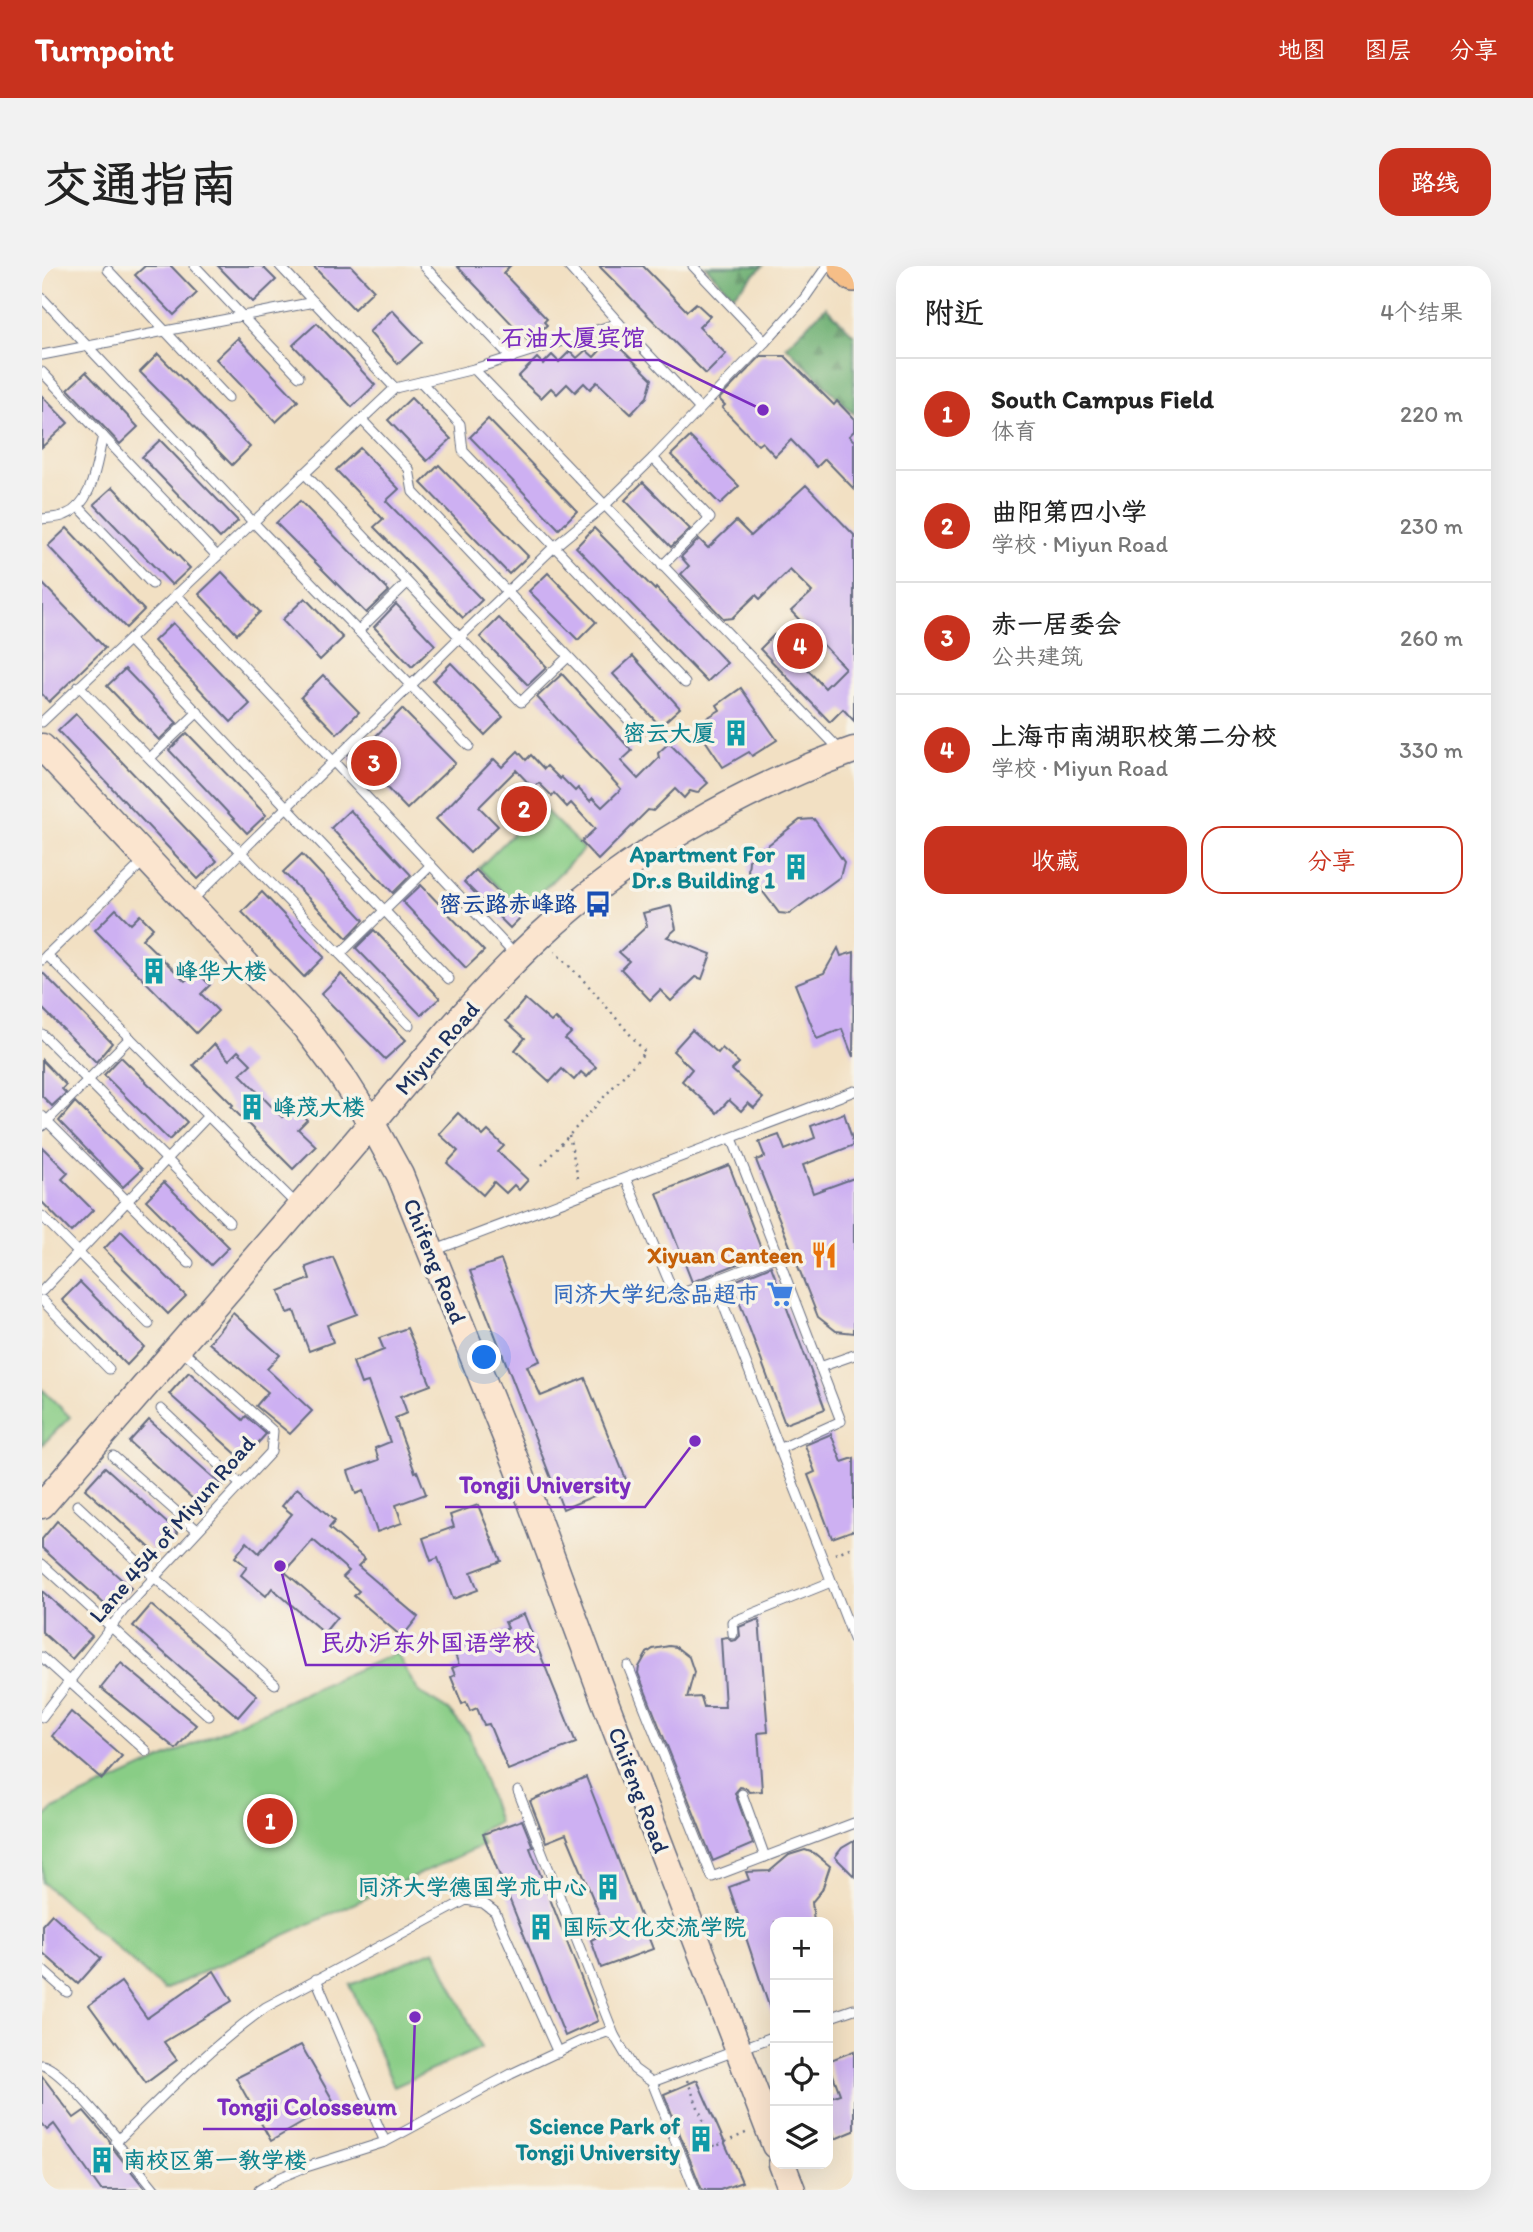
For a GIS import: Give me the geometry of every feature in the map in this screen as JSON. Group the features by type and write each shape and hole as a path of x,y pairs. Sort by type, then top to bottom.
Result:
{"highway":[{"path":"845,266 854,275"}],"street":[{"name":"Chifeng Road","path":"42,747 305,1027 372,1124 400,1175 518,1467 770,2132"},
{"name":"Miyun Road","path":"42,1505 487,990 539,936 602,885 651,851 765,788 848,752"},
{"path":"784,2169 792,2190"}],"lane":[{"path":"195,266 299,376"},
{"path":"280,266 396,388"},
{"path":"424,266 512,358"},
{"path":"569,266 700,409"},
{"path":"692,266 765,342"},
{"path":"189,903 506,592 554,547 605,505 653,458 804,299 827,266"},
{"path":"108,270 228,398"},
{"path":"42,298 469,746"},
{"path":"42,355 314,302"},
{"path":"42,722 396,388 512,358 619,323"},
{"path":"474,369 663,566 848,752"},
{"path":"42,372 217,556"},
{"path":"421,382 460,424 463,451 685,683"},
{"path":"362,420 409,469 412,492 640,732"},
{"path":"42,519 65,515 78,506 88,493 103,436"},
{"path":"653,458 710,518 663,566"},
{"path":"304,473 521,702 568,657"},
{"path":"78,506 152,584"},
{"path":"358,631 407,583"},
{"path":"176,594 518,958"},
{"path":"129,640 449,979"},
{"path":"79,687 409,1026"},
{"path":"150,758 198,712"},
{"path":"147,858 45,957 300,1208"},
{"path":"340,954 431,865"},
{"path":"42,1034 229,1222"},
{"path":"130,1038 44,1121 189,1264"},
{"path":"431,1252 854,1091"},
{"path":"42,1292 208,1116"},
{"path":"732,1138 841,1421 779,1449"},
{"path":"626,1179 675,1296 778,1256"},
{"path":"42,1216 149,1324"},
{"path":"714,1281 854,1639"},
{"path":"42,1300 109,1370"},
{"name":"Lane 454 of Miyun Road","path":"42,1717 154,1577 271,1451 273,1431 179,1347"},
{"path":"820,1367 854,1355"},
{"path":"160,1409 240,1484"},
{"path":"113,1456 197,1530"},
{"path":"77,1505 275,1684"},
{"path":"42,1564 209,1716"},
{"path":"733,1634 732,1622 831,1582"},
{"path":"42,1657 146,1751"},
{"path":"628,1666 712,1877 854,1823"},
{"path":"518,1791 614,2035 634,2069 652,2082 695,2190"},
{"path":"742,1794 765,1857"},
{"path":"155,2190 116,2142 118,2139 242,2024 266,2007 466,1900 483,1903 495,1912 558,2053"},
{"path":"42,1970 67,1992"},
{"path":"316,1979 385,2142"},
{"path":"833,2016 854,2009"},
{"path":"259,2190 303,2168 385,2142 511,2074 579,2042 607,2032 614,2035"},
{"path":"652,2082 770,2038"},
{"path":"42,2065 49,2066 118,2139"}],"path":[{"path":"539,936 587,984 645,1052 542,1165"},
{"path":"569,1135 579,1178"},
{"path":"823,1560 854,1546"},
{"path":"683,2070 714,2147 770,2135"}],"green space":[{"path":"705,266 763,266 733,295"},
{"path":"826,307 854,335 854,414 786,346"},
{"path":"541,806 584,849 522,911 479,868"},
{"path":"42,1389 70,1417 42,1445"},
{"path":"396,1653 419,1692 448,1710 469,1734 498,1822 478,1832 483,1845 164,1990 42,1882 42,1820 53,1809"},
{"path":"435,1950 481,2048 394,2087 350,1985"}],"building":[{"path":"145,266 171,266 197,293 174,315 135,275"},
{"path":"218,266 262,266 276,280 253,302"},
{"path":"313,266 351,266 374,290 354,309"},
{"path":"457,266 510,266 503,273 547,319 544,322 547,325 529,342"},
{"path":"599,266 643,266 687,311 696,303 710,316 699,327 726,354 706,374"},
{"path":"392,310 422,342 398,364 369,332"},
{"path":"317,323 375,385 352,407 293,345"},
{"path":"238,338 298,401 276,422 216,359"},
{"path":"611,339 652,379 647,397 631,414 597,382 590,389 584,383 575,392 567,384 557,394 551,388 541,398 518,377 537,358 543,364 552,355 559,362 570,351 577,358 586,350 594,357"},
{"path":"158,354 250,447 232,465 140,372"},
{"path":"761,356 785,356 834,405 837,401 854,419 854,431 849,436 854,441 854,489 825,459 817,467 791,440 775,456 762,442 758,445 722,408 725,405 719,399"},
{"path":"86,372 138,427 120,444 68,389"},
{"path":"42,396 68,423 42,447"},
{"path":"411,398 451,439 427,461 388,420"},
{"path":"488,419 577,511 559,529 470,437"},
{"path":"690,437 739,486 720,504 671,455"},
{"path":"160,440 238,521 220,538 142,457"},
{"path":"360,448 399,489 386,501 482,600 463,618 374,527 383,519 336,470"},
{"path":"439,465 528,556 509,574 421,483"},
{"path":"643,482 690,529 671,547 625,500"},
{"path":"806,485 854,535 854,721 843,709 830,722 760,649 774,635 825,688 845,668 791,611 812,592 790,570 760,599 756,595 732,618 724,619 681,574 689,566 681,557 699,539 708,548 736,521 751,536"},
{"path":"113,487 190,568 172,585 94,504"},
{"path":"300,501 389,591 366,613 276,523"},
{"path":"67,528 144,610 126,628 48,546"},
{"path":"594,528 727,663 707,682 576,547"},
{"path":"222,572 260,612 237,634 199,594"},
{"path":"548,573 596,622 578,640 529,591"},
{"path":"42,583 105,648 49,702 42,694"},
{"path":"305,598 343,638 320,660 282,620"},
{"path":"396,604 435,645 412,667 374,627"},
{"path":"499,618 547,667 528,685 480,637"},
{"path":"173,623 250,704 231,722 154,641"},
{"path":"633,656 680,708 660,726 613,674"},
{"path":"451,663 503,717 485,735 433,681"},
{"path":"125,669 177,723 159,740 107,686"},
{"path":"562,674 632,751 621,761 638,779 659,758 658,753 669,743 708,783 697,793 690,791 684,798 675,789 653,811 648,810 598,860 581,842 595,829 571,803 567,807 554,793 552,796 539,783 533,788 516,770 479,807 498,826 470,853 436,819 494,759 502,767 518,751 526,760 531,755 544,769 547,766 575,791 578,788 590,801 593,798 602,807 621,789 537,697"},
{"path":"323,675 359,712 337,734 301,697"},
{"name":"密云大厦","path":"741,688 777,740 752,756 749,752 723,767 695,725 720,710 717,705"},
{"path":"402,709 455,763 407,809 383,784 378,789 348,758 370,737 372,740"},
{"path":"76,714 217,861 198,879 58,731"},
{"path":"187,733 266,815 247,833 169,750"},
{"path":"350,810 411,875 393,893 331,828"},
{"name":"Apartment For Dr.s Building 1","path":"814,819 844,862 840,877 789,914 779,913 748,872 749,860 800,820"},
{"path":"302,854 364,920 347,938 283,872"},
{"path":"476,870 522,916 510,928 464,882"},
{"path":"421,885 484,951 466,968 403,902"},
{"path":"262,892 324,957 304,977 242,912"},
{"path":"671,906 676,929 667,937 711,954 702,979 696,977 671,1001 660,990 650,1000 621,969 629,961 619,952 647,926 643,913"},
{"name":"峰华大楼","path":"116,909 131,924 140,915 153,928 142,939 185,981 196,971 210,985 201,994 218,1011 196,1033 95,930"},
{"path":"374,930 440,998 421,1015 356,948"},
{"path":"838,948 841,956 854,952 853,1057 842,1029 817,1039 795,984 824,973"},
{"path":"42,972 112,1043 96,1062 42,1008"},
{"path":"341,974 406,1040 385,1059 321,994"},
{"path":"525,999 551,1022 555,1018 571,1033 565,1039 596,1067 587,1077 581,1072 574,1080 562,1069 550,1082 515,1050 525,1038 506,1021"},
{"path":"692,1030 718,1053 722,1048 739,1063 732,1070 763,1098 754,1108 748,1103 741,1111 729,1100 717,1113 682,1081 692,1069 673,1051"},
{"name":"峰茂大楼","path":"214,1044 229,1060 238,1051 251,1064 240,1074 282,1117 293,1106 307,1120 298,1129 316,1146 293,1169 193,1065"},
{"path":"121,1057 187,1122 169,1140 104,1075"},
{"path":"42,1060 66,1085 62,1089 66,1093 52,1106 42,1096"},
{"path":"75,1102 142,1169 123,1187 59,1121"},
{"path":"458,1113 483,1136 488,1131 504,1146 498,1152 528,1180 519,1190 514,1185 506,1193 494,1182 483,1195 447,1163 458,1151 439,1134"},
{"name":"Xiyuan Canteen","path":"844,1113 854,1145 803,1165 813,1193 854,1178 854,1333 836,1331 818,1317 756,1160 765,1157 759,1142 779,1135 785,1150 815,1138 811,1126"},
{"path":"42,1147 68,1173 62,1179 93,1210 71,1232 42,1202"},
{"path":"729,1165 763,1254 692,1282 657,1193"},
{"path":"164,1182 229,1247 211,1265 146,1200"},
{"path":"121,1231 186,1296 168,1314 104,1249"},
{"path":"333,1257 357,1314 327,1325 333,1342 309,1351 294,1311 287,1313 279,1291 310,1279 306,1267"},
{"path":"501,1260 540,1361 527,1366 541,1396 585,1378 627,1482 563,1509 470,1271"},
{"path":"771,1266 825,1409 785,1424 732,1282"},
{"path":"80,1282 144,1347 127,1365 62,1300"},
{"path":"233,1313 280,1355 267,1369 312,1411 290,1434 256,1406 268,1392 209,1343"},
{"path":"407,1328 431,1385 401,1396 407,1413 395,1418 426,1494 396,1505 402,1523 377,1532 363,1491 356,1494 348,1471 379,1460 375,1448 390,1442 368,1382 361,1384 353,1362 384,1350 379,1338"},
{"path":"189,1372 243,1420 246,1416 266,1434 243,1460 169,1394"},
{"path":"149,1420 223,1486 203,1508 129,1442"},
{"path":"831,1434 842,1462 854,1458 854,1530 832,1538 808,1475 815,1472 805,1445"},
{"path":"105,1467 178,1533 158,1555 85,1489"},
{"path":"297,1488 335,1521 329,1528 365,1559 358,1566 418,1617 402,1637 354,1596 359,1591 343,1577 349,1571 313,1540 285,1572 337,1617 324,1633 272,1588 266,1596 241,1575 247,1567 235,1557 247,1542 259,1553 292,1514 282,1506"},
{"path":"478,1505 501,1561 471,1572 478,1590 453,1599 438,1558 431,1561 423,1538 454,1527 450,1515"},
{"path":"57,1521 131,1588 111,1610 42,1548 42,1539"},
{"path":"42,1591 92,1636 72,1659 42,1632"},
{"path":"151,1605 257,1695 238,1717 133,1626"},
{"path":"524,1614 576,1743 508,1770 489,1724 484,1725 477,1708 470,1711 466,1702 462,1704 451,1677 455,1675 452,1668 459,1665 453,1649 508,1628 505,1622"},
{"path":"759,1619 768,1732 758,1733 762,1791 749,1792 740,1787 735,1793 753,1844 713,1861 638,1673 639,1667 647,1653 653,1649 676,1647 689,1657 694,1672 687,1698 701,1697 704,1707 725,1707 721,1638 736,1640 740,1636 739,1627"},
{"path":"121,1663 196,1725 176,1749 101,1688"},
{"path":"71,1712 122,1756 102,1779 52,1736"},
{"name":"同济大学德国学术中心","path":"586,1777 653,1949 601,1968 591,1940 607,1932 566,1834 546,1842 530,1801"},
{"name":"国际文化交流学院","path":"522,1820 533,1847 530,1848 598,2021 565,2036 483,1834"},
{"path":"854,1841 854,1876 835,1857 842,1848"},
{"path":"805,1850 814,1853 830,1866 822,1890 812,1902 814,1917 770,1917 770,2009 729,1887 749,1880 746,1872 770,1871 789,1855"},
{"path":"52,1914 101,1958 78,1984 42,1952 42,1925"},
{"path":"214,1971 232,2001 164,2042 177,2060 146,2083 89,2005 121,1982 147,2018"},
{"path":"301,2045 335,2104 271,2141 236,2078"},
{"path":"854,2051 854,2131 835,2139 833,2096 840,2094 833,2075 833,2059"},
{"name":"南校区第一教学楼","path":"42,2076 74,2118 84,2111 146,2190 101,2190 54,2124 47,2130 42,2123"},
{"name":"Science Park of Tongji University","path":"697,2080 742,2182 720,2190 702,2190 664,2094"}],"place":[{"name":"石油大厦宾馆","path":"763,410"},
{"name":"上海市南湖职校第二分校","path":"800,646"},
{"name":"密云大厦","path":"736,733"},
{"name":"赤一居委会","path":"374,763"},
{"name":"曲阳第四小学","path":"524,809"},
{"name":"Apartment For Dr.s Building 1","path":"796,867"},
{"name":"密云路赤峰路","path":"598,904"},
{"name":"峰华大楼","path":"154,971"},
{"name":"峰茂大楼","path":"252,1107"},
{"name":"Xiyuan Canteen","path":"824,1255"},
{"name":"同济大学纪念品超市","path":"780,1294"},
{"name":"Tongji University","path":"695,1441"},
{"name":"民办沪东外国语学校","path":"280,1566"},
{"name":"South Campus Field","path":"270,1821"},
{"name":"同济大学德国学术中心","path":"608,1887"},
{"name":"国际文化交流学院","path":"541,1927"},
{"name":"Tongji Colosseum","path":"415,2017"},
{"name":"Science Park of Tongji University","path":"701,2139"},
{"name":"南校区第一教学楼","path":"102,2160"}]}
